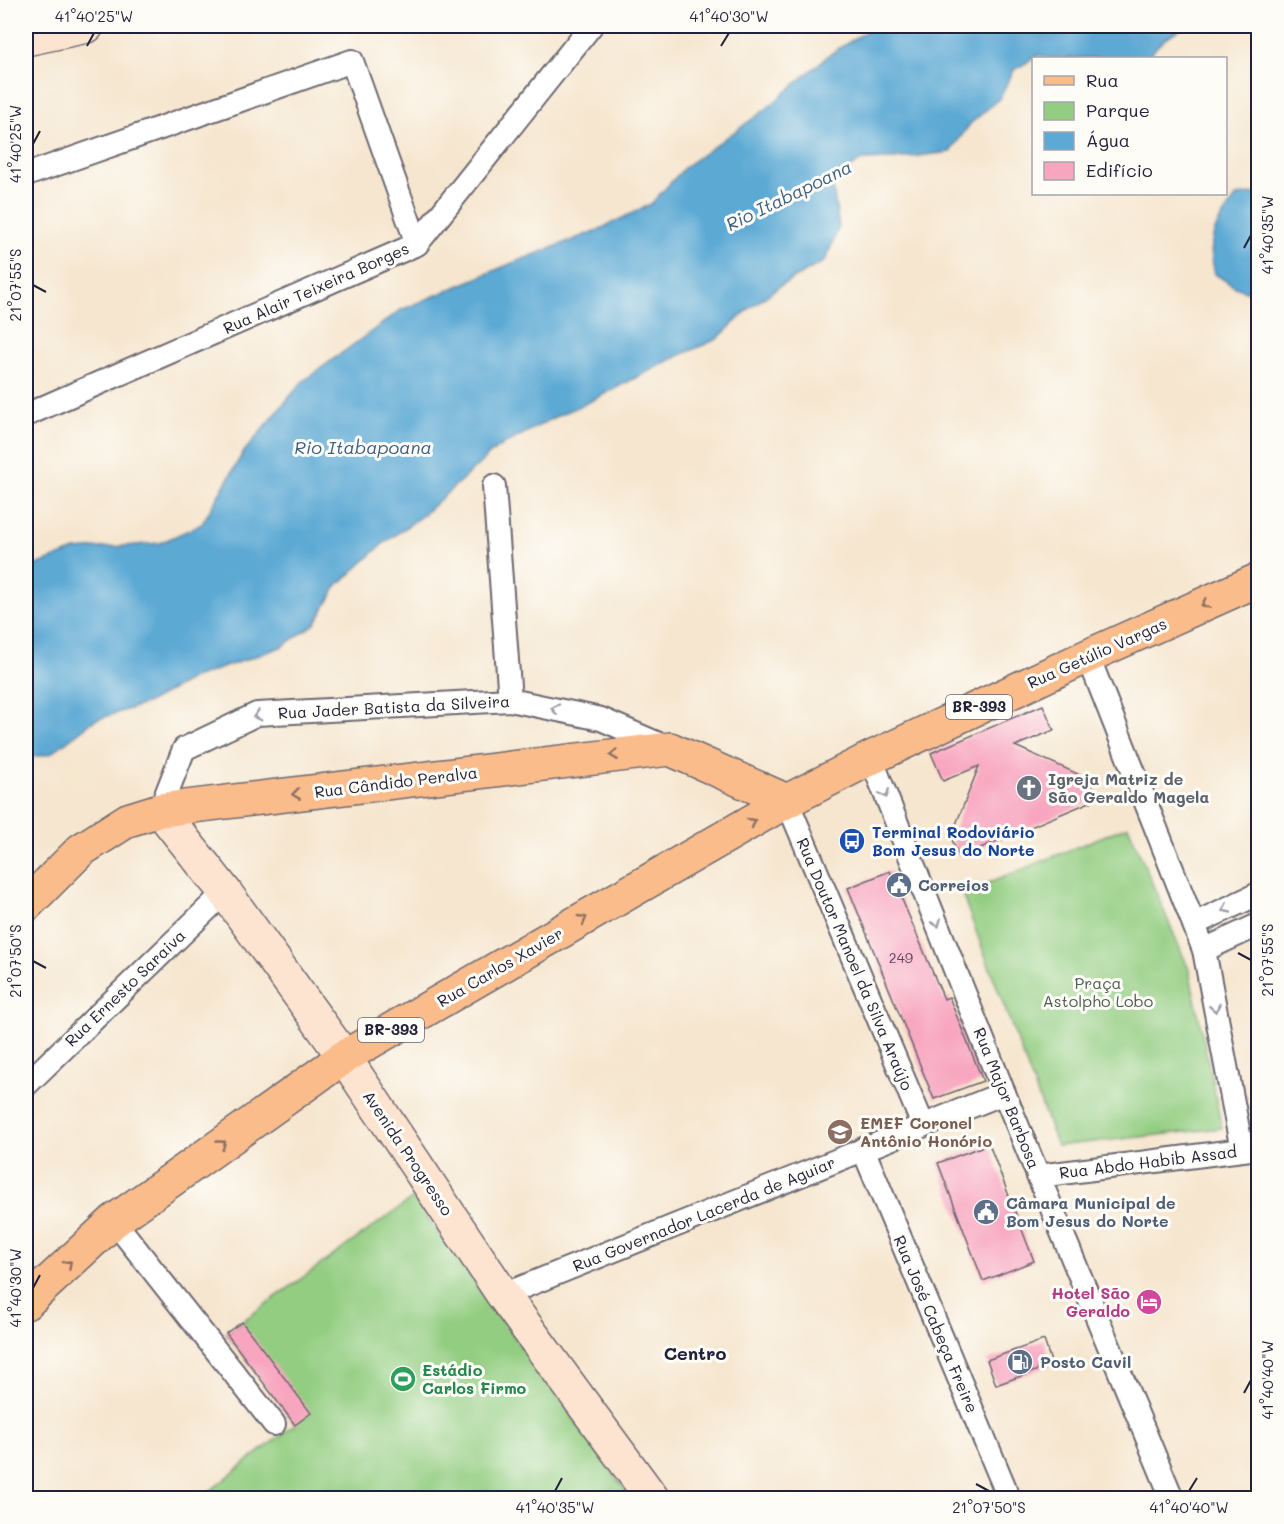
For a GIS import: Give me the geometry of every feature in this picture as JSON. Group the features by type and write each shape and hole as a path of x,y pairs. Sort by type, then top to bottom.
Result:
{"main road":[{"name":"Rua Getúlio Vargas","path":"871,758 1088,656 1258,580"},
{"path":"670,749 787,801"},
{"name":"Rua Cândido Peralva","path":"26,905 81,850 128,820 160,810 670,749"},
{"name":"BR-393","path":"787,801 871,758"},
{"name":"Rua Carlos Xavier","path":"26,1303 114,1221 344,1057 787,801"}],"street":[{"path":"26,39 87,26"},
{"name":"Rua Alair Teixeira Borges","path":"26,415 417,244 591,26"},
{"path":"26,175 352,61 417,244"},
{"path":"494,486 510,700"},
{"path":"1088,656 1204,950 1250,1149"},
{"name":"Rua Jader Batista da Silveira","path":"160,810 184,749 257,714 510,700 601,720 670,749"},
{"name":"Rua Major Barbosa","path":"871,758 1004,1093 1172,1498"},
{"name":"Rua Doutor Manoel da Silva Araújo","path":"787,801 923,1125"},
{"name":"Avenida Progresso","path":"160,810 225,892 344,1057 503,1295 652,1498"},
{"name":"Rua Ernesto Saraiva","path":"26,1084 225,892"},
{"path":"1194,924 1258,894"},
{"path":"1204,950 1258,925"},
{"name":"Rua Governador Lacerda de Aguiar","path":"503,1295 1004,1093"},
{"name":"Rua José Cabeça Freire","path":"863,1149 1009,1498"},
{"name":"Rua Abdo Habib Assad","path":"1038,1176 1250,1149"},
{"path":"114,1221 274,1424"}],"green space":[{"name":"Praça Astolpho Lobo","path":"1128,826 1189,970 1222,1128 1057,1146 962,894"},
{"name":"Estádio Carlos Firmo","path":"413,1198 631,1498 201,1498 295,1424 226,1333"}],"water":[{"name":"Rio Itabapoana","path":"874,26 1190,26 1166,38 1149,57 1044,57 1039,55 1032,57 1014,70 1000,98 970,124 950,152 894,159 861,160 832,182 839,227 825,261 780,286 750,308 717,339 676,357 497,448 423,515 383,544 337,586 315,624 281,647 191,679 148,703 95,720 50,754 26,758 26,569 75,550 160,543 202,524 243,453 302,382 401,310 598,230 651,204 686,166 765,110 830,54"},
{"path":"1258,193 1258,295 1235,287 1215,274 1211,250 1214,232 1237,196"}],"building":[{"name":"Igreja Matriz de São Geraldo Magela","path":"1043,705 1054,730 1015,746 1089,779 1097,799 959,857 951,837 979,766 943,781 931,753"},
{"path":"890,871 944,999 949,997 983,1081 934,1099 848,888"},
{"name":"Câmara Municipal de Bom Jesus do Norte","path":"989,1144 1034,1261 983,1281 938,1163"},
{"path":"242,1322 311,1413 295,1425 226,1333"},
{"name":"Posto Cavil","path":"1044,1340 1052,1365 996,1385 987,1360"}],"place":[{"name":"Igreja Matriz de São Geraldo Magela","path":"1029,788"},
{"name":"Terminal Rodoviário Bom Jesus do Norte","path":"852,841"},
{"name":"Correios","path":"899,885"},
{"name":"EMEF Coronel Antônio Honório","path":"840,1132"},
{"name":"Câmara Municipal de Bom Jesus do Norte","path":"986,1212"},
{"name":"Hotel São Geraldo","path":"1149,1302"},
{"name":"Posto Cavil","path":"1020,1362"},
{"name":"Estádio Carlos Firmo","path":"403,1379"}],"district":[{"name":"Centro","path":"695,1354"}]}
